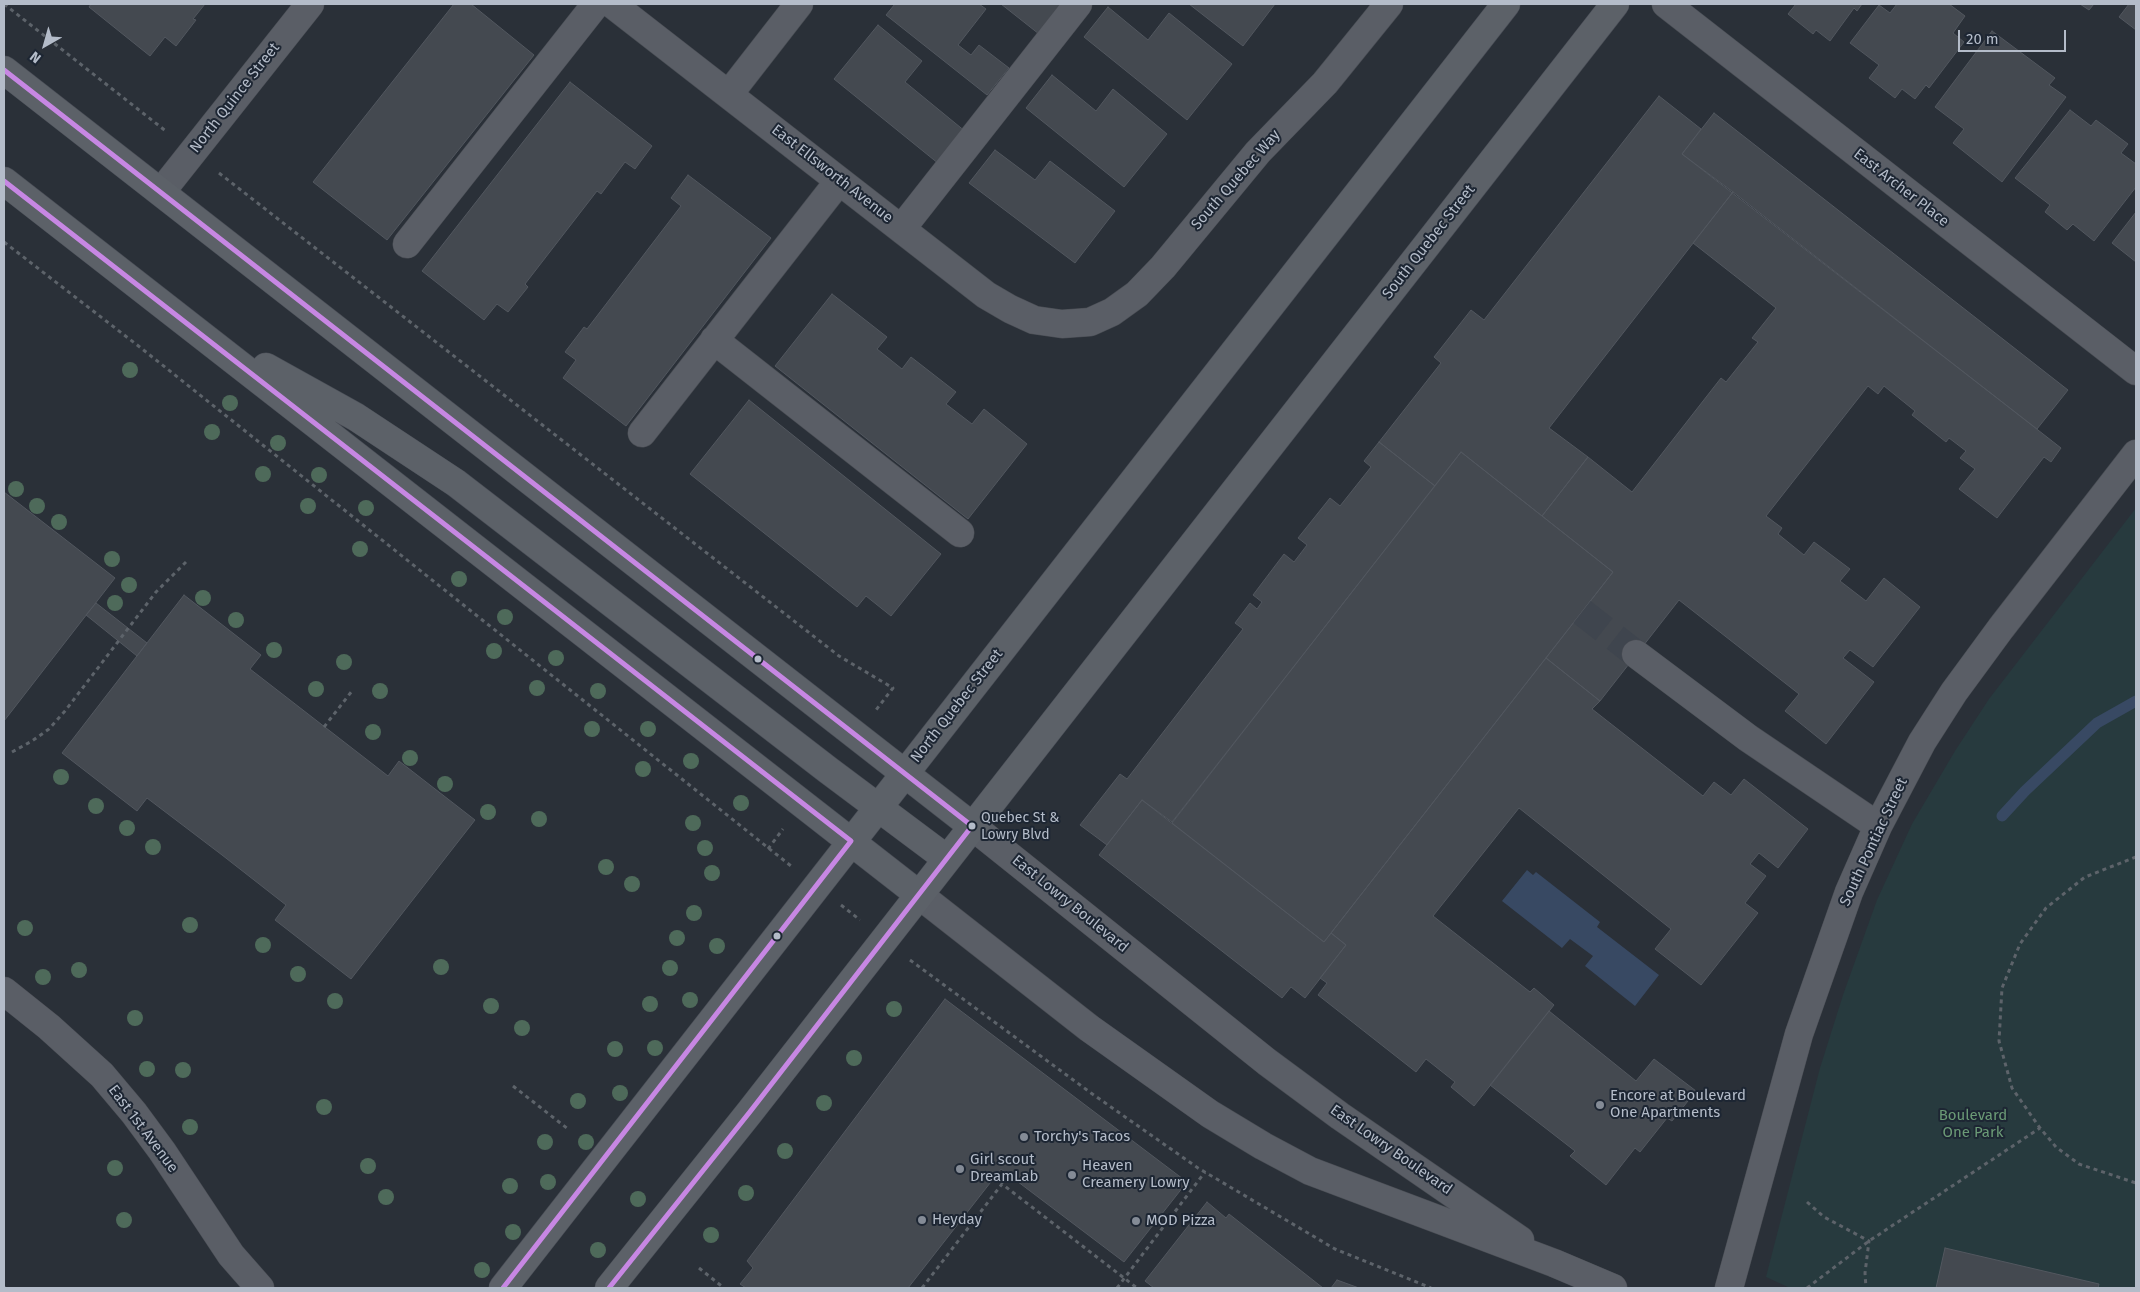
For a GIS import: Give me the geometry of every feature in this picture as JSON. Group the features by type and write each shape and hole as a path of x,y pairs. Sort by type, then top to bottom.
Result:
{"main road":[{"name":"North Quebec Street","path":"503,1288 1506,4"},
{"name":"South Quebec Street","path":"972,826 1616,4"},
{"name":"East Lowry Boulevard","path":"4,70 906,772 972,826"},
{"name":"East Lowry Boulevard","path":"4,180 918,894"},
{"path":"190,325 356,417 456,483 828,770 879,806 947,859"},
{"path":"609,1288 749,1113 972,826"}],"street":[{"name":"North Quince Street","path":"161,192 310,4"},
{"path":"407,244 596,4"},
{"name":"East Ellsworth Avenue","path":"612,4 986,294 1010,309 1034,320 1062,324"},
{"path":"729,94 799,4"},
{"path":"902,228 1078,4"},
{"name":"South Quebec Way","path":"1062,324 1090,322 1112,312 1137,294 1163,267 1258,152 1326,83 1389,4"},
{"name":"East Archer Place","path":"1666,4 2136,371"},
{"path":"642,433 840,181"},
{"path":"714,340 960,533"},
{"name":"South Pontiac Street","path":"1729,1288 1804,1019 1849,892 1878,826 1922,742 1954,692 2001,628 2136,454"},
{"path":"1636,654 1748,738 1878,826"},
{"name":"East Lowry Boulevard","path":"972,826 1267,1062 1340,1116 1554,1263"},
{"name":"East Lowry Boulevard","path":"918,894 1089,1028 1159,1079 1256,1142 1310,1171 1554,1263 1613,1288"},
{"name":"East 1st Avenue","path":"4,991 49,1027 102,1075 140,1121 231,1255 260,1288"}],"path":[{"path":"4,4 839,656 892,688"},
{"path":"4,242 136,344 938,982 1091,1093 1205,1172 1335,1249 1431,1288"},
{"path":"12,752 48,729 65,711 156,592 186,562"},
{"path":"324,726 352,691"},
{"path":"2136,856 2085,876 2046,908 2020,944 2002,988 1999,1041 2012,1088 2056,1148 2079,1164 2136,1183"},
{"path":"513,1086 568,1129"},
{"path":"1806,1288 1869,1240 2040,1128"},
{"path":"1116,1288 1205,1172"},
{"path":"922,1288 1002,1184 1137,1288"},
{"path":"1807,1202 1824,1217 1869,1240"},
{"path":"1866,1288 1865,1273 1869,1240"},
{"path":"699,1268 724,1288"}],"green space":[{"name":"Boulevard One Park","path":"2136,508 2136,1288 1790,1288 1766,1277 1820,1068 1843,995 1877,900 1912,824 1955,751 1989,699"}],"water":[{"path":"1527,870 1533,875 1536,872 1600,922 1597,927 1659,975 1635,1006 1585,966 1593,956 1570,939 1562,948 1502,901"}],"building":[{"path":"91,4 205,4 193,19 196,20 176,46 165,37 150,56 89,7"},
{"path":"454,4 471,4 534,55 387,240 313,182"},
{"path":"895,4 979,4 986,9 958,45 971,55 979,45 1009,68 987,95 886,15"},
{"path":"1001,4 1063,4 1039,34"},
{"path":"1189,4 1275,4 1243,46"},
{"path":"1796,4 1862,4 1857,11 1854,8 1830,41 1816,30 1813,34 1788,14"},
{"path":"1897,4 1949,4 1965,16 1953,33 1964,42 1929,88 1926,85 1915,99 1902,89 1895,98 1869,78 1879,65 1850,43 1879,5 1890,13"},
{"path":"2080,4 2094,4 2089,10"},
{"path":"2129,4 2136,4 2136,30 2119,17"},
{"path":"1108,7 1148,40 1169,13 1232,64 1187,120 1084,37"},
{"path":"878,25 922,61 905,82 966,132 939,164 834,79"},
{"path":"1992,31 2055,78 2049,85 2066,97 2002,182 1953,143 1964,129 1935,107"},
{"path":"1052,75 1096,111 1113,89 1167,134 1124,187 1026,108"},
{"path":"570,82 652,146 635,169 625,162 601,194 597,191 525,284 528,287 508,312 497,304 484,320 422,271"},
{"path":"1659,96 1701,129 1682,154 1733,192 1549,428 1588,457 1542,516 1461,452 1435,486 1379,442 1441,363 1434,357 1471,310 1484,320"},
{"path":"2070,110 2091,126 2096,120 2128,144 2121,153 2136,164 2136,187 2094,241 2073,224 2067,230 2045,212 2050,205 2015,178"},
{"path":"1714,113 2068,390 2037,429 1682,154"},
{"path":"995,150 1035,180 1050,161 1115,211 1075,263 969,183"},
{"path":"688,175 771,238 626,426 563,378 576,360 565,352 584,327 587,329 681,206 671,198"},
{"path":"1733,192 2061,448 2051,462 2044,457 1997,518 1959,489 1975,469 1960,458 1966,451 1949,438 1946,442 1912,415 1915,411 1884,386 1878,394 1868,386 1766,516 1782,528 1778,534 1804,555 1814,542 1850,569 1840,581 1866,601 1884,578 1920,607 1873,667 1850,650 1843,658 1874,682 1826,744 1785,711 1799,694 1679,600 1600,701 1546,658 1613,572 1542,516 1588,457 1632,492 1721,378 1726,382 1758,342 1752,338 1776,308 1693,243"},
{"path":"2136,212 2136,262 2112,243"},
{"path":"832,294 887,337 877,349 902,369 911,357 956,392 946,404 972,424 984,409 1027,444 968,519 775,366"},
{"path":"749,400 941,554 891,616 866,596 857,607 690,474"},
{"path":"1379,442 1435,486 1172,822 1142,800 1107,845 1080,825 1120,774 1127,779 1243,629 1235,623 1250,603 1257,609 1262,602 1253,595 1284,554 1294,562 1307,545 1298,538 1330,498 1340,506 1371,467 1364,461"},
{"path":"1461,452 1613,572 1324,942 1172,823"},
{"path":"4,492 115,578 4,721"},
{"path":"184,595 261,655 250,669 388,776 399,761 475,820 351,979 275,920 286,905 147,798 137,811 62,753"},
{"path":"96,603 147,643 137,656 86,615"},
{"path":"1546,658 1600,701 1592,709 1703,796 1714,782 1731,795 1744,779 1808,829 1778,868 1759,853 1750,864 1766,876 1745,903 1758,913 1701,985 1655,949 1671,929 1519,808 1433,916 1530,992 1534,988 1554,1005 1474,1106 1451,1087 1455,1082 1426,1059 1416,1072 1318,995 1327,983 1320,978 1346,945 1331,933"},
{"path":"1142,800 1324,942 1331,933 1346,945 1305,998 1291,987 1282,998 1099,855"},
{"path":"945,999 1187,1182 1124,1262 1001,1169 908,1288 746,1288 740,1284 753,1268 747,1261"},
{"name":"Encore at Boulevard One Apartments","path":"1549,1011 1636,1081 1654,1059 1696,1091 1672,1121 1667,1118 1640,1152 1635,1148 1606,1185 1570,1156 1575,1151 1490,1085"},
{"path":"1207,1202 1226,1218 1229,1214 1323,1288 1154,1288 1145,1281"},
{"path":"1945,1248 2099,1284 2098,1288 1936,1288"},
{"path":"1337,1280 1359,1288 1331,1288"}],"waterway":[{"path":"2002,816 2025,791 2097,723 2136,701"}],"tunnel":[{"path":"1582,612 1636,654"}],"transit line":[{"path":"4,70 972,826 749,1113 609,1288"},
{"path":"4,181 851,841 503,1288"}],"place":[{"name":"Quebec St & Lowry Blvd","path":"972,826"},
{"name":"Encore at Boulevard One Apartments","path":"1600,1105"},
{"name":"Torchy's Tacos","path":"1024,1137"},
{"name":"Girl scout DreamLab","path":"960,1169"},
{"name":"Heaven Creamery Lowry","path":"1072,1175"},
{"name":"Heyday","path":"922,1220"},
{"name":"MOD Pizza","path":"1136,1221"}]}
